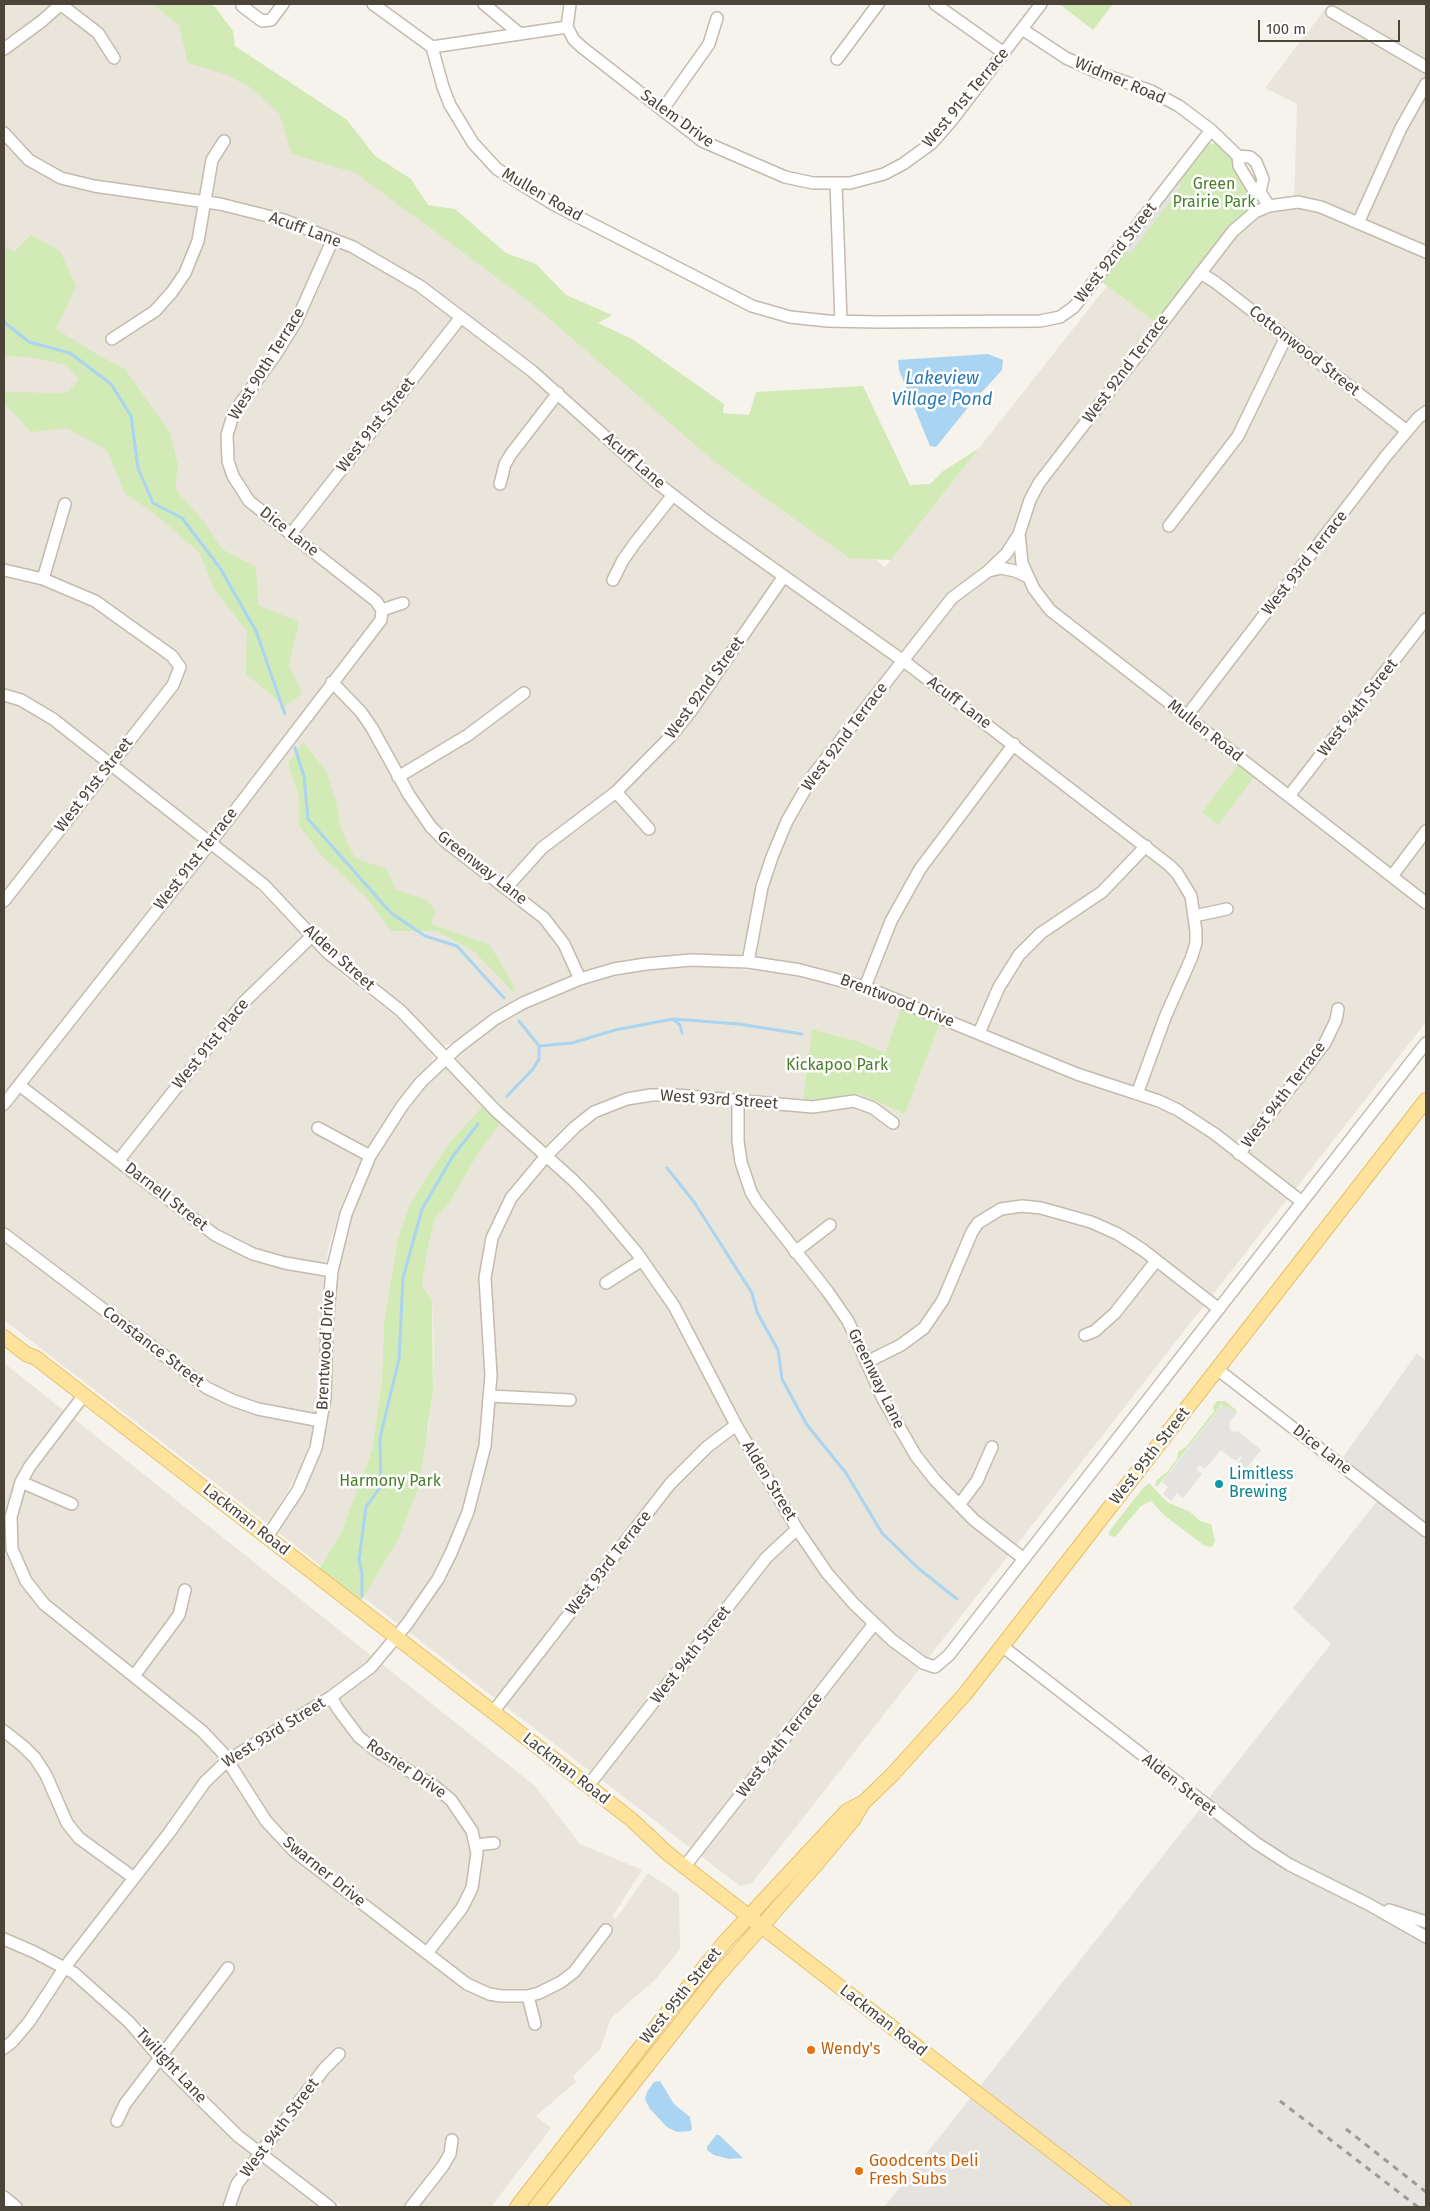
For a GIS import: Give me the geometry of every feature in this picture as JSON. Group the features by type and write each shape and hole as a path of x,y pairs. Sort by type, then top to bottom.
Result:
{"main road":[{"name":"West 95th Street","path":"536,2207 715,1979 853,1820 864,1802 934,1730 1002,1646 1426,1100"},
{"name":"Lackman Road","path":"4,1337 26,1354 36,1358 268,1537 632,1820 684,1866 1124,2207"},
{"name":"West 95th Street","path":"516,2207 667,2013 748,1916 847,1811 864,1802"}],"street":[{"path":"4,49 42,21 61,4 98,33 114,58"},
{"path":"242,4 242,6 262,21 271,20 283,4"},
{"path":"373,4 432,47 567,27 570,4"},
{"path":"484,4 520,34"},
{"path":"837,60 878,4"},
{"path":"934,4 1004,53"},
{"name":"West 91st Terrace","path":"836,183 861,181 884,174 913,158 932,143 952,120 1041,4"},
{"path":"1332,12 1426,67"},
{"path":"663,109 709,44 717,18"},
{"name":"Salem Drive","path":"567,27 574,40 582,48 702,140 727,153 785,177 813,183 836,183"},
{"name":"Widmer Road","path":"1022,29 1066,58 1097,72 1152,91 1179,106 1211,130 1238,156 1250,158 1256,162 1263,179 1260,192"},
{"name":"Mullen Road","path":"432,47 443,87 463,129 472,143 497,169 516,182 553,204 752,306 790,317 840,321"},
{"path":"1426,84 1401,128 1358,222 1426,252"},
{"name":"West 92nd Street","path":"840,321 1040,321 1060,317 1074,307 1211,130"},
{"name":"Acuff Lane","path":"4,133 29,160 62,178 94,186 205,202 284,220 333,239 386,264 420,286 511,353 673,495 735,542 902,660 1146,846 1177,873 1191,896 1196,943 1191,959 1166,1015 1137,1094"},
{"path":"112,339 155,311 172,292 184,274 198,241 212,160 224,141"},
{"name":"Widmer Road","path":"1238,156 1239,166 1253,189 1260,192 1269,206"},
{"path":"836,183 840,321"},
{"name":"West 92nd Terrace","path":"748,962 762,888 772,857 787,821 814,774 952,598 987,572 1006,554 1019,534 1030,500 1039,484 1200,273 1243,220 1269,206 1298,202 1321,207 1358,222"},
{"name":"West 90th Terrace","path":"227,435 234,412 274,357 296,322 333,239"},
{"name":"Cottonwood Street","path":"1200,273 1215,282 1407,430"},
{"name":"West 91st Street","path":"291,534 461,317"},
{"path":"1169,526 1238,436 1286,337"},
{"path":"500,484 505,464 511,454 558,393"},
{"name":"West 93rd Terrace","path":"1186,716 1407,430 1426,412"},
{"name":"Dice Lane","path":"227,435 228,461 233,476 250,501 376,601 382,610"},
{"path":"613,580 634,543 673,495"},
{"path":"4,570 43,579 65,504"},
{"name":"Mullen Road","path":"1019,534 1022,563 1039,597 1050,610 1426,903"},
{"path":"987,572 1001,568 1015,571 1028,577"},
{"name":"West 92nd Street","path":"506,888 542,848 616,792 650,760 691,711 784,576"},
{"name":"West 91st Street","path":"4,901 173,685 180,667 172,656 114,613 75,591 43,579"},
{"path":"382,610 403,603"},
{"name":"West 91st Terrace","path":"4,1104 211,842 380,620 382,610"},
{"name":"West 94th Street","path":"1289,796 1426,619"},
{"name":"Greenway Lane","path":"332,682 361,712 418,810 436,832 446,842 533,908 552,926 564,944 580,979"},
{"path":"398,777 468,735 524,692"},
{"name":"Alden Street","path":"4,695 20,700 40,710 264,885 341,964 401,1011 496,1111 547,1155 596,1204 642,1260 681,1319 736,1425 797,1529 827,1572 874,1624 923,1664 935,1667 949,1655 1024,1560"},
{"path":"865,987 891,921 908,889 942,838 1014,744"},
{"path":"616,792 649,829"},
{"path":"1392,876 1426,831"},
{"path":"979,1033 1007,971 1019,955 1041,933 1102,892 1146,846"},
{"path":"1194,916 1227,908"},
{"name":"West 91st Place","path":"119,1160 244,1002 312,936"},
{"name":"Brentwood Drive","path":"268,1537 298,1490 316,1448 325,1397 327,1324 332,1271 346,1214 370,1156 402,1106 446,1057 495,1019 523,1002 580,979 614,969 659,962 691,960 748,962 800,970 865,987 1078,1074 1178,1110 1201,1124 1302,1202"},
{"name":"West 94th Terrace","path":"1239,1154 1325,1043 1336,1020 1338,1008"},
{"path":"1024,1560 1426,1043"},
{"name":"Darnell Street","path":"19,1084 198,1223 232,1245 272,1260 332,1271"},
{"name":"West 93rd Street","path":"4,2048 30,2022 65,1967 205,1782 227,1761 331,1697 371,1668 422,1604 438,1578 452,1553 468,1512 485,1446 490,1396 490,1354 485,1278 492,1238 511,1198 547,1155 575,1127 594,1112 627,1099 651,1095 676,1095 813,1107 854,1101 873,1108 893,1123"},
{"name":"Greenway Lane","path":"738,1101 738,1141 744,1174 757,1202 828,1292 848,1321 896,1424 916,1456 979,1525 1024,1560"},
{"path":"318,1128 370,1156"},
{"path":"867,1362 901,1346 917,1334 930,1320 943,1300 972,1232 978,1223 993,1212 1001,1209 1022,1206 1069,1214 1118,1234 1219,1309"},
{"path":"796,1252 830,1225"},
{"name":"Constance Street","path":"4,1234 207,1388 232,1400 258,1409 321,1421"},
{"path":"606,1283 642,1260"},
{"path":"1085,1335 1095,1331 1115,1313 1156,1261"},
{"name":"Dice Lane","path":"1218,1369 1426,1531"},
{"name":"Swarner Drive","path":"84,1395 30,1466 21,1482 11,1517 8,1550 26,1581 44,1604 195,1724 227,1761 266,1821 294,1851 455,1976 478,1990 501,1996 528,1996 548,1989 574,1972 606,1930"},
{"path":"490,1396 570,1400"},
{"name":"West 93rd Terrace","path":"493,1712 670,1484 707,1447 736,1425"},
{"path":"959,1505 977,1481 992,1448"},
{"path":"21,1482 72,1504"},
{"name":"West 94th Street","path":"588,1786 766,1558 797,1529"},
{"path":"134,1676 179,1615 184,1590"},
{"name":"West 94th Terrace","path":"684,1866 874,1624"},
{"name":"Alden Street","path":"1002,1646 1256,1843 1290,1865 1368,1904 1426,1937"},
{"name":"Rosner Drive","path":"331,1697 351,1729 368,1745 434,1786 451,1800 464,1818 476,1845 475,1877 468,1898 427,1954"},
{"path":"4,1731 35,1758 46,1775 67,1823 79,1838 94,1851 134,1878"},
{"path":"476,1845 494,1843"},
{"name":"Alden Street","path":"1368,1904 1426,1922"},
{"name":"Twilight Lane","path":"4,1939 65,1967 101,1995 238,2136 330,2207"},
{"path":"117,2121 125,2104 228,1968"},
{"path":"528,1996 534,2024"},
{"name":"West 94th Street","path":"229,2207 237,2184 324,2069 339,2054"},
{"path":"411,2207 443,2166 450,2154 452,2140"},
{"path":"4,2198 16,2207"}],"shaded area":[{"path":"4,4 152,4 885,567 1107,286 1163,328 1233,238 1259,215 1272,210 1294,207 1297,104 1265,88 1329,4 1426,4 1426,1022 752,1883 740,1886 363,1597 398,1540 429,1425 433,1392 434,1347 432,1299 422,1287 427,1252 435,1218 448,1205 479,1152 499,1123 483,1107 450,1142 409,1206 398,1238 384,1322 382,1381 372,1450 341,1533 321,1566 278,1532 318,1453 332,1298 350,1212 375,1153 396,1120 435,1073 491,1028 543,999 575,985 633,971 673,967 709,966 788,974 854,990 901,1007 885,1053 857,1041 812,1029 832,1100 848,1094 862,1095 905,1114 940,1023 1062,1075 1167,1112 1185,1122 1191,1112 1092,1074 878,986 808,966 734,956 678,956 638,960 600,967 517,999 486,1017 454,1043 443,1046 348,965 163,799 156,808 244,876 339,972 399,1019 425,1044 433,1057 432,1062 397,1102 373,1140 353,1176 339,1212 328,1250 323,1286 319,1401 311,1439 301,1467 273,1517 267,1523 4,1320","holes":["1238,765 1218,825 1203,812"]},
{"path":"1176,181 1182,185 1130,254 1124,249"},
{"path":"1417,1353 1426,1361 1426,2207 884,2207 1331,1644 1293,1608 1381,1496 1339,1463"},
{"path":"4,1363 535,1786 580,1844 642,1870 612,1917 616,1919 648,1873 679,1894 680,1949 656,1979 611,2018 600,2050 573,2076 576,2082 536,2116 551,2128 491,2207 345,2207 325,2195 317,2205 319,2207 4,2207"},
{"path":"1222,1405 1237,1413 1229,1423 1230,1430 1238,1431 1261,1450 1246,1469 1238,1463 1241,1456 1236,1461 1221,1450 1205,1469 1199,1465 1196,1469 1202,1474 1183,1498 1177,1493 1171,1501 1163,1494 1168,1487 1162,1482"}],"green space":[{"path":"152,4 208,4 215,7 233,31 235,46 347,120 375,156 411,179 428,205 455,209 506,253 536,264 566,295 612,315 598,323 632,339 724,404 723,413 749,415 756,392 863,386 910,485 930,484 942,472 979,448 891,560 849,558 715,462 531,303 356,173 292,154 279,113 250,87 225,74 188,63 179,25"},
{"path":"1063,4 1113,4 1093,30 1062,6"},
{"name":"Green Prairie Park","path":"1208,143 1217,144 1231,158 1255,198 1254,203 1230,226 1155,322 1099,280 1124,249 1130,253 1181,185 1176,181"},
{"path":"31,235 60,251 76,286 56,329 125,369 170,433 178,465 175,489 204,522 222,549 256,567 258,605 299,622 289,665 302,694 285,706 246,674 247,632 214,589 199,552 154,513 125,494 107,450 67,428 31,432 4,403 4,392 67,393 79,379 66,365 31,357 4,356 4,246 14,252"},
{"path":"303,742 326,771 336,801 341,829 355,858 386,869 396,890 427,900 435,911 431,924 490,945 516,990 513,992 475,952 437,931 391,931 367,898 321,855 299,825 299,797 288,763"},
{"path":"1238,765 1254,777 1218,825 1202,812"},
{"name":"Kickapoo Park","path":"901,1007 940,1023 905,1114 862,1095 848,1094 821,1102 803,1102 812,1029 857,1041 885,1053"},
{"name":"Harmony Park","path":"483,1106 500,1123 479,1152 448,1205 435,1218 427,1252 422,1287 432,1299 433,1392 419,1486 398,1540 360,1603 318,1571 341,1533 372,1450 382,1381 384,1322 398,1238 409,1206 427,1177 450,1142"},
{"path":"1217,1401 1225,1401 1237,1413 1220,1404 1220,1407 1157,1487 1155,1484 1157,1480 1167,1472 1177,1459 1178,1452 1186,1447 1214,1411 1213,1406"},
{"path":"1149,1483 1167,1502 1190,1512 1200,1521 1211,1524 1215,1541 1213,1546 1209,1547 1202,1544 1164,1515 1151,1501 1141,1506 1115,1537 1109,1535 1109,1532 1124,1512"}],"water":[{"name":"Lakeview Village Pond","path":"988,354 1003,360 1002,370 970,405 936,447 930,446 899,370 898,360"},
{"path":"660,2081 674,2104 690,2117 692,2129 690,2131 677,2132 667,2127 650,2109 645,2099 647,2092 654,2082"},
{"path":"716,2135 719,2135 743,2158 729,2159 714,2155 707,2150 707,2147"}],"waterway":[{"path":"4,322 29,342 70,353 111,384 131,416 138,468 153,503 182,518 220,568 256,631 285,714"},
{"path":"295,748 304,776 308,819 391,913 425,936 457,946 504,998"},
{"path":"673,1019 680,1025 682,1033"},
{"path":"539,1046 572,1043 615,1030 673,1019 739,1024 802,1034"},
{"path":"507,1096 533,1069 539,1059 539,1046 519,1021"},
{"path":"362,1596 362,1574 359,1560 366,1507 381,1486 380,1438 399,1359 403,1278 422,1209 453,1156 478,1124"},
{"path":"667,1168 694,1202 752,1293 757,1312 778,1350 782,1379 807,1425 846,1473 882,1533 918,1568 957,1599"}],"railway":[{"path":"1280,2101 1418,2207"},
{"path":"1346,2129 1426,2192"}],"place":[{"name":"Limitless Brewing","path":"1219,1484"},
{"name":"Wendy's","path":"811,2050"},
{"name":"Goodcents Deli Fresh Subs","path":"859,2171"}]}
